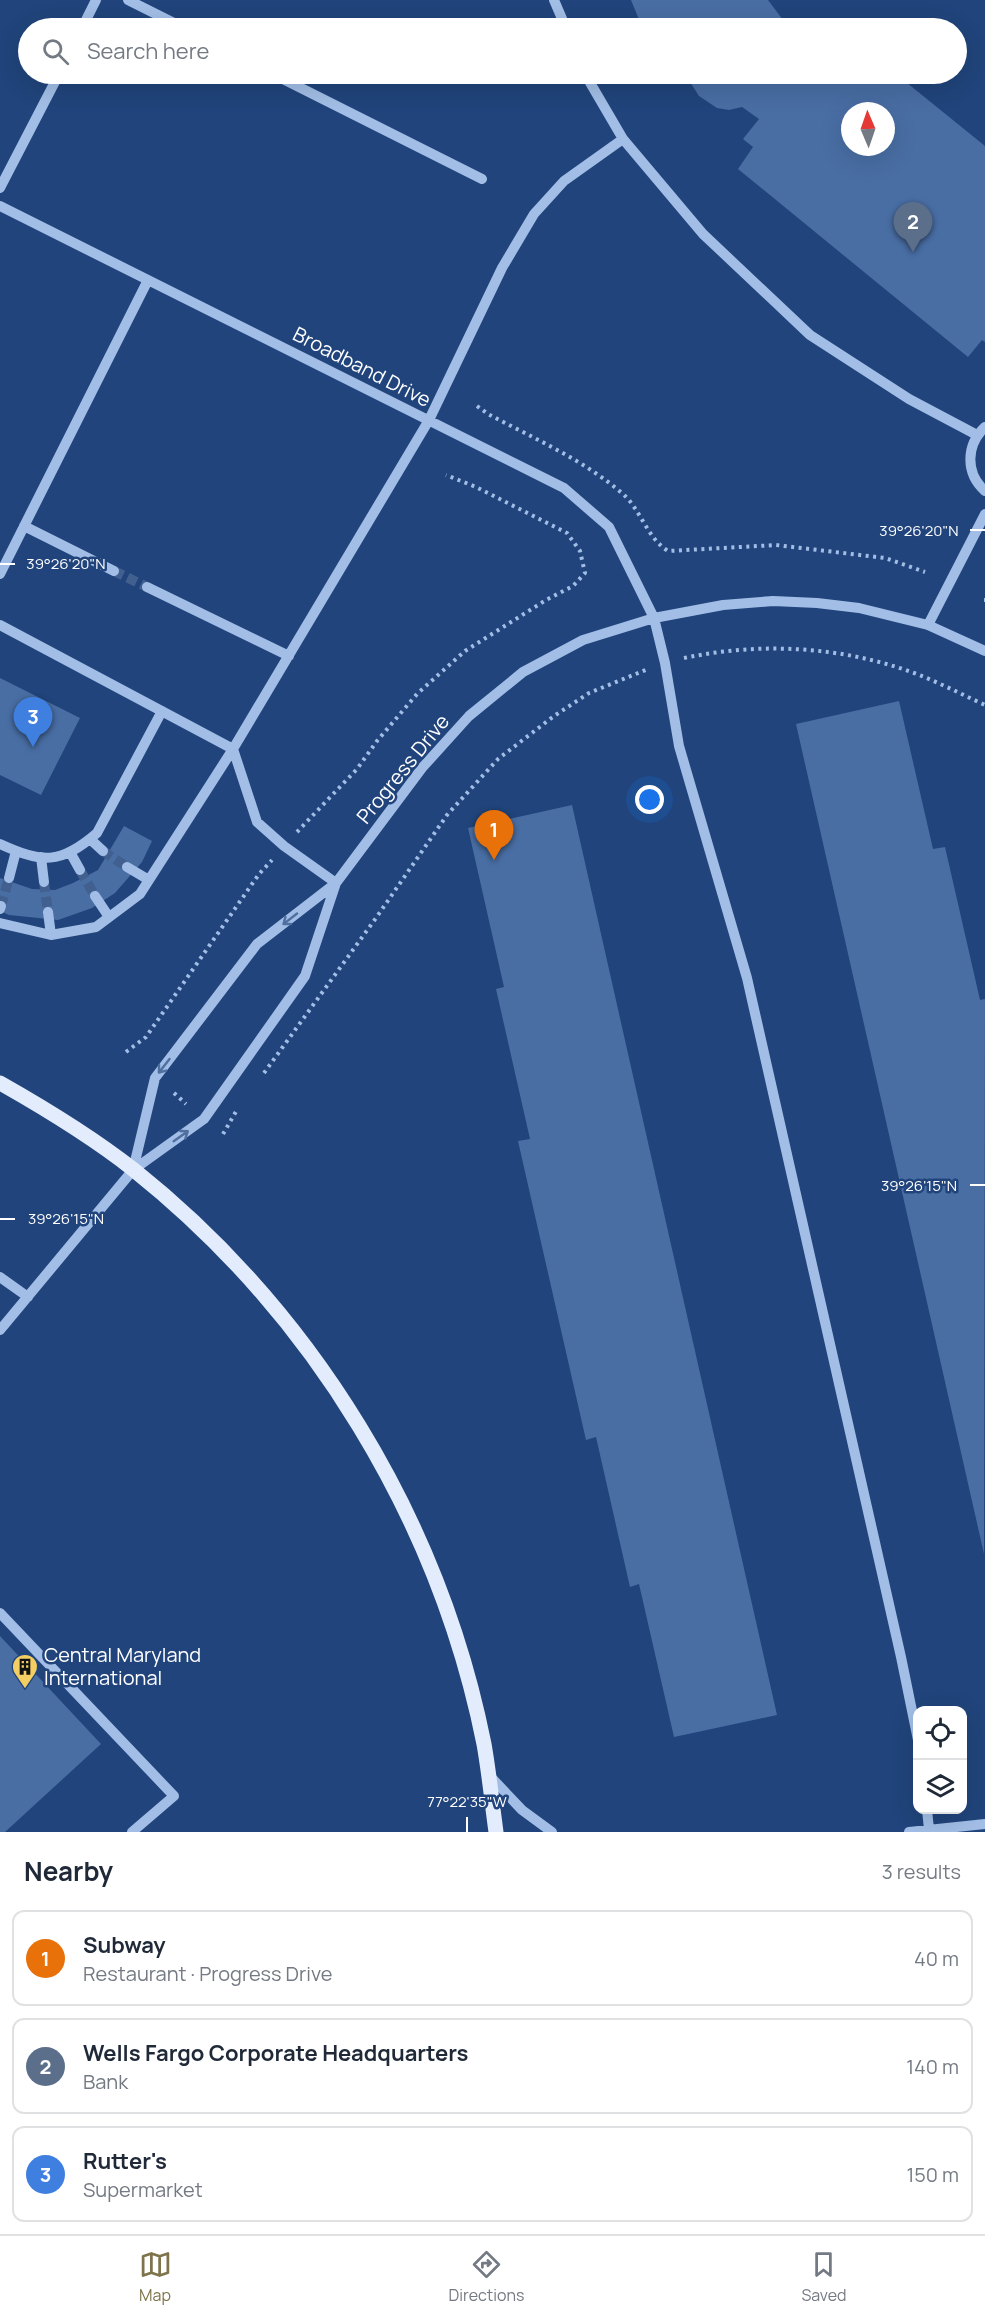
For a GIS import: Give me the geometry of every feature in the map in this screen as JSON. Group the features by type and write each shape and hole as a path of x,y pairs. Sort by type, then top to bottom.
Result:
{"main road":[{"path":"0,1083 56,1115 133,1170 200,1229 264,1294 326,1373 383,1465 426,1558 462,1656 484,1744 496,1832"}],"street":[{"path":"87,18 96,0"},
{"path":"128,0 164,18"},
{"path":"554,0 562,18"},
{"path":"0,188 54,84"},
{"path":"293,84 482,179"},
{"path":"591,84 623,139 703,234 810,335 909,399 981,431 971,449 970,463 974,477 985,491"},
{"path":"0,923 51,935 96,927 140,894 233,749 429,420 502,268 534,214 564,181 623,139"},
{"name":"Broadband Drive","path":"0,206 564,488 609,527 654,618 665,663 679,746 747,978 913,1715"},
{"path":"0,574 148,280"},
{"path":"928,625 985,514"},
{"path":"24,526 114,571"},
{"path":"147,587 289,656"},
{"name":"Progress Drive","path":"133,1170 155,1078 257,944 336,883 422,768 470,716 524,672 583,640 654,618 723,605 773,601 860,608 928,625 985,651"},
{"path":"0,625 233,749 257,822 284,846 336,883"},
{"path":"0,844 25,856 51,858 70,852 90,839 96,833 162,711"},
{"path":"90,839 103,850"},
{"path":"9,878 16,851"},
{"path":"70,852 80,870"},
{"path":"41,857 44,882"},
{"path":"127,867 149,880"},
{"name":"Progress Drive","path":"133,1170 204,1119 305,976 336,883"},
{"path":"95,896 109,917"},
{"path":"48,912 51,935"},
{"path":"0,1330 133,1170"},
{"path":"0,1277 27,1297"},
{"path":"0,1613 174,1796 132,1832"},
{"path":"488,1774 522,1810 552,1832"},
{"path":"928,1814 929,1829"},
{"path":"909,1832 985,1824"}],"path":[{"path":"477,406 603,476 626,496 657,544 668,551 777,546 885,558 925,572"},
{"path":"126,1052 146,1037 259,874 357,769 377,741 417,694 465,651 546,600 573,586 585,573 580,551 567,533 476,487 446,475"},
{"path":"259,1080 447,815 498,759 554,716 589,693 665,663 717,651 791,648 852,656 914,673 985,705"},
{"path":"174,1093 186,1104"},
{"path":"223,1134 245,1099"}],"building":[{"path":"631,0 768,0 782,18 638,18"},
{"path":"691,84 908,84 985,146 985,342 982,340 968,357 738,169 753,147 743,139 759,119 742,107 729,110 717,108 699,96"},
{"path":"0,678 80,718 41,795 0,775"},
{"path":"899,701 933,849 945,847 980,1000 985,999 984,1554 796,724"},
{"path":"572,805 777,1715 674,1737 639,1584 630,1587 596,1437 586,1440 518,1141 530,1139 496,989 504,987 468,828"},
{"path":"124,826 152,841 142,862 115,893 92,908 58,920 9,915 0,911 0,878 32,889 55,890 73,883 98,870"},
{"name":"Central Maryland International","path":"0,1636 101,1744 5,1832 0,1832"}],"tunnel":[{"path":"114,571 147,587"},
{"path":"103,851 127,867"},
{"path":"80,870 95,896"},
{"path":"1,906 9,878"},
{"path":"44,882 48,912"}],"place":[{"name":"Wells Fargo Corporate Headquarters","path":"913,252"},
{"name":"Rutter's","path":"33,747"},
{"name":"Subway","path":"494,860"},
{"name":"Central Maryland International","path":"25,1690"}]}
